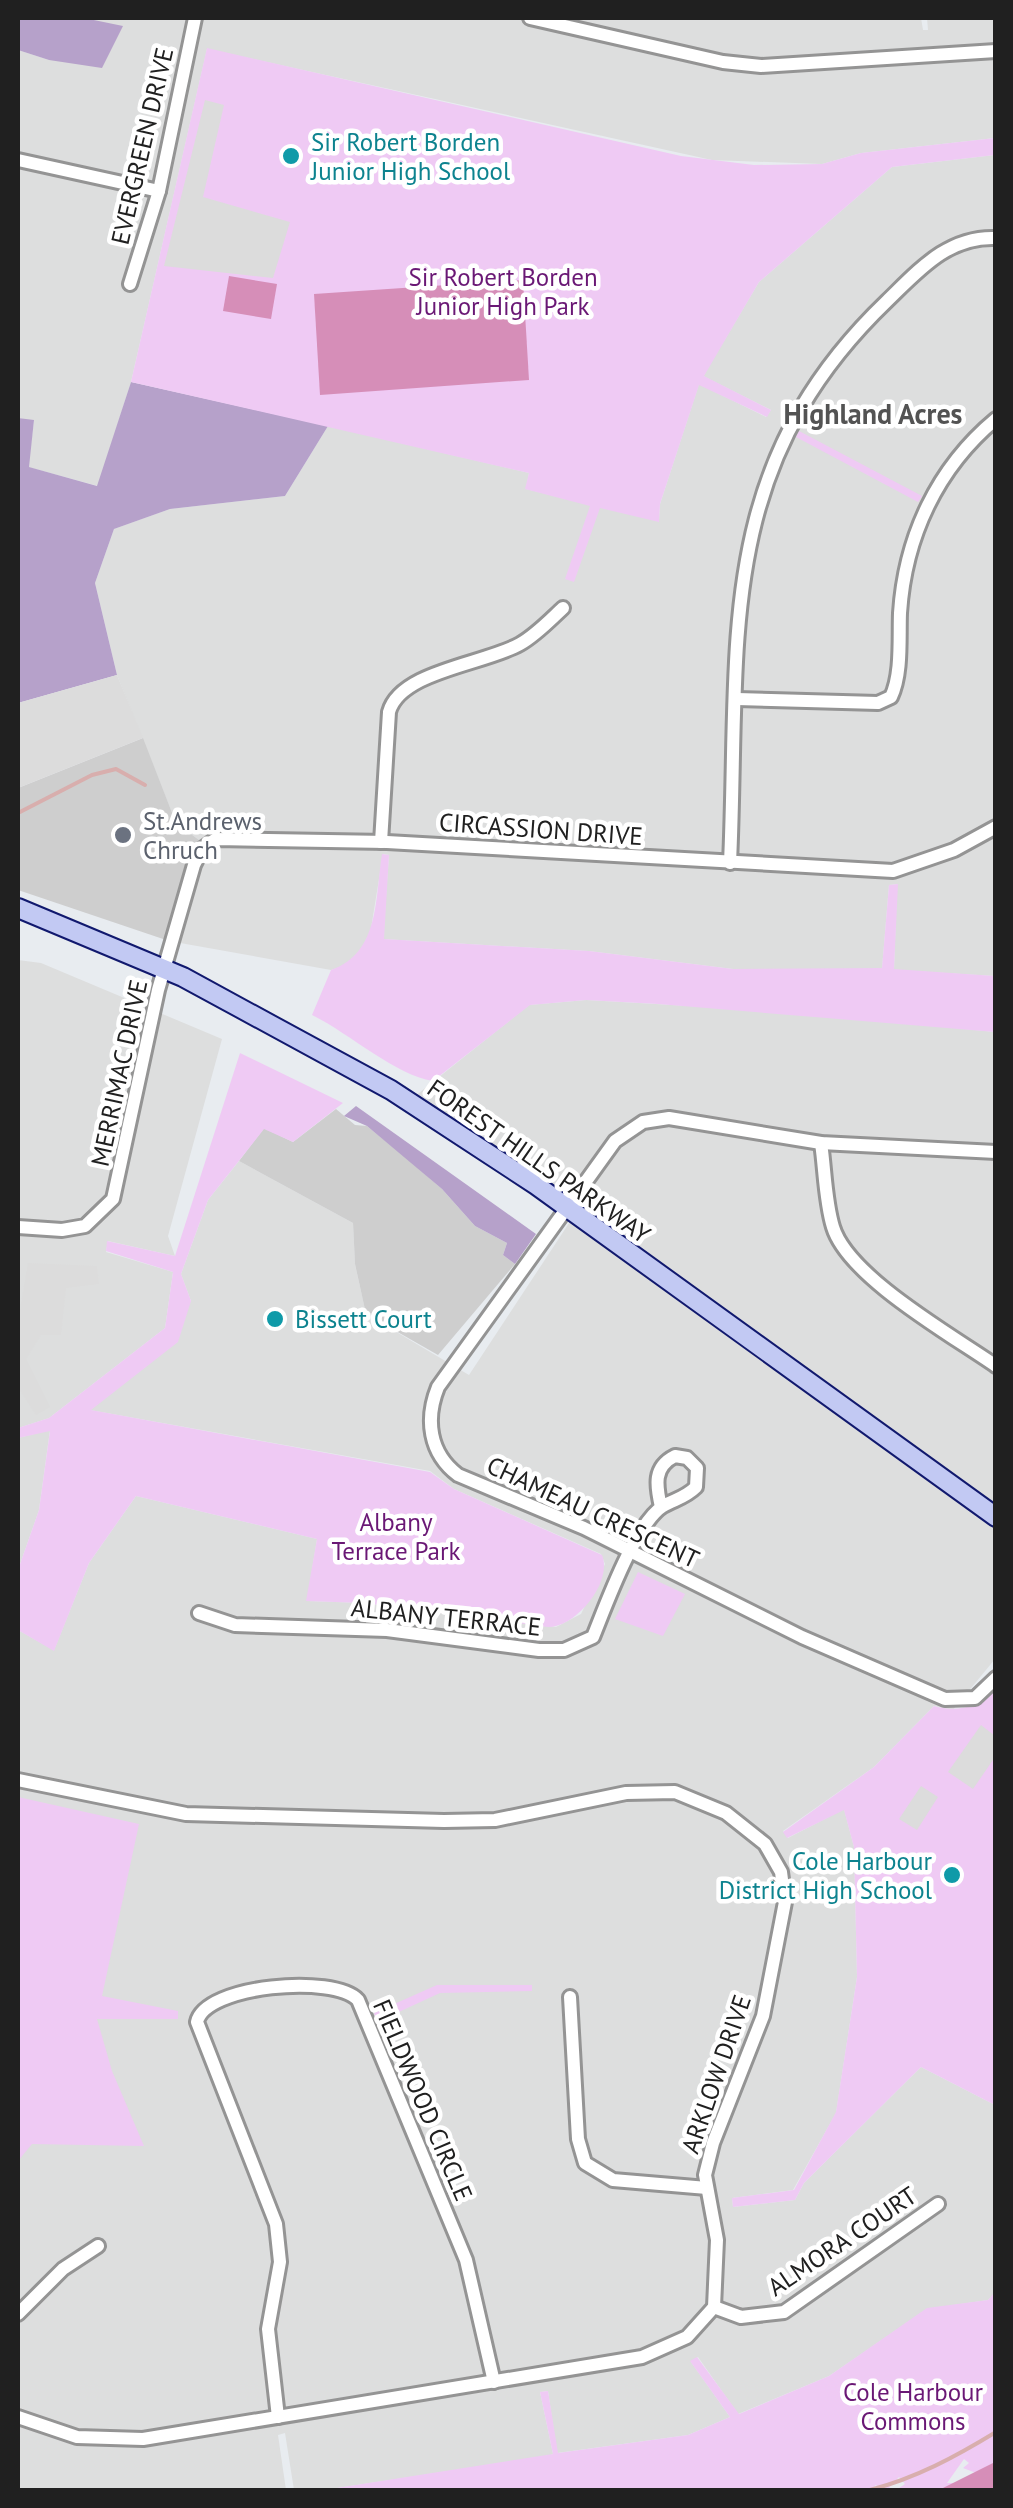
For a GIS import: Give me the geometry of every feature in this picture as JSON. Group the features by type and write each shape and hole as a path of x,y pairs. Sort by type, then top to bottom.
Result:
{"main road":[{"name":"FOREST HILLS PARKWAY","path":"18,908 164,968 376,1080 567,1208 996,1516"}],"street":[{"name":"EVERGREEN DRIVE","path":"130,284 158,191 196,18"},
{"path":"530,18 723,62 760,66 996,51"},
{"path":"18,160 158,191"},
{"path":"730,862 745,550 760,494 787,429 824,371 908,280 954,244 996,238"},
{"path":"737,699 878,704 892,697 901,596 915,534 948,470 996,419"},
{"path":"381,842 389,712 397,695 412,684 516,646 562,608"},
{"name":"CIRCASSION DRIVE","path":"164,968 194,865 208,844 230,836 893,871 954,850 996,827"},
{"name":"MERRIMAC DRIVE","path":"18,1227 62,1230 85,1226 113,1199 164,968"},
{"name":"CHAMEAU CRESCENT","path":"996,1152 821,1143 680,1119 652,1120 632,1127 615,1141 438,1386 431,1408 431,1434 442,1462 458,1475 630,1550 802,1637 945,1699 975,1698 996,1678"},
{"path":"821,1143 833,1227 842,1246 862,1269 996,1366"},
{"name":"ALBANY TERRACE","path":"200,1614 235,1625 387,1630 564,1650 593,1637 630,1550 661,1507"},
{"name":"ARKLOW DRIVE","path":"18,1780 186,1814 495,1820 650,1790 675,1792 726,1814 766,1844 780,1868 786,1898 763,2016 713,2143 707,2188 718,2256 714,2307"},
{"name":"FIELDWOOD CIRCLE","path":"278,2417 268,2328 280,2262 276,2224 197,2022 203,2007 216,2000 268,1989 328,1985 358,2000 466,2260 494,2382"},
{"path":"570,1997 578,2139 585,2163 612,2180 707,2188"},
{"name":"ALMORA COURT","path":"714,2307 751,2317 784,2312 938,2204"},
{"path":"18,2314 63,2269 98,2246"},
{"path":"18,2416 46,2430 110,2441 278,2417 659,2352 698,2329 714,2307"}],"shaded area":[{"path":"18,18 84,18 123,26 102,68 49,60 18,50"},
{"path":"64,18 921,18 923,30 928,30 927,18 995,18 995,138 861,153 822,164 712,160 207,49 131,382 98,486 28,467 34,421 18,418 18,50 49,60"},
{"path":"205,100 224,105 203,197 290,222 273,278 164,266"},
{"path":"995,155 995,976 894,970 897,884 889,885 882,969 733,969 589,951 383,939 389,855 383,854 369,941 352,963 331,970 169,941 185,868 199,840 176,823 117,675 95,583 114,529 170,509 285,496 328,426 529,473 526,489 659,521 660,504 699,384 766,417 771,410 703,376 759,282 892,167"},
{"path":"131,382 328,426 285,496 170,509 114,529 95,583 117,675 18,703 18,418 34,420 29,467 97,486"},
{"path":"117,675 143,738 18,788 18,703"},
{"path":"143,738 176,823 199,840 185,868 169,941 18,890 18,788"},
{"path":"18,960 41,963 222,1039 168,1236 175,1256 108,1241 106,1252 173,1272 165,1328 49,1418 18,1428"},
{"path":"586,1000 792,1012 995,1032 995,1659 953,1710 934,1706 874,1767 783,1831 788,1838 844,1809 854,1847 857,1977 836,2113 793,2190 732,2198 733,2207 795,2200 804,2183 921,2067 995,2105 996,2292 988,2300 927,2309 829,2376 738,2414 698,2357 691,2362 730,2417 688,2435 557,2453 548,2391 540,2392 553,2454 547,2456 324,2490 294,2490 285,2433 278,2435 286,2490 18,2490 18,1630 54,1650 89,1563 136,1496 317,1539 307,1601 364,1603 556,1627 581,1614 605,1564 601,1554 454,1489 430,1471 90,1410 118,1387 191,1301 181,1274 208,1200 239,1161 353,1223 355,1264 366,1314 469,1375 577,1211 414,1097 529,1005"},
{"path":"356,1106 536,1234 515,1264 503,1255 507,1243 475,1226 442,1189 367,1126 344,1116"},
{"path":"336,1109 355,1125 367,1126 405,1157 442,1189 475,1226 507,1243 503,1255 515,1264 438,1355 366,1314 355,1264 353,1223 239,1161 264,1128 293,1142"},
{"path":"28,1263 97,1266 99,1284 66,1288 61,1335 41,1335 26,1359 50,1407 36,1415 18,1387 18,1322"},
{"path":"50,1430 39,1510 18,1570 18,1438"},
{"path":"981,1725 995,1736 995,1757 973,1789 948,1772"},
{"path":"921,1786 938,1797 917,1830 899,1819"}],"green space":[{"name":"Sir Robert Borden Junior High Park","path":"207,48 681,156 754,165 822,164 861,153 995,138 995,155 892,167 759,282 704,376 771,410 767,417 699,385 660,504 659,522 600,508 574,582 565,579 590,506 525,489 529,473 131,382"},
{"path":"229,276 277,284 271,319 223,311"},
{"path":"523,280 529,380 320,395 314,294"},
{"path":"799,431 922,496 918,502 796,437"},
{"path":"382,854 389,855 384,939 589,951 733,969 882,968 889,885 898,884 894,969 995,976 995,1032 586,1000 530,1005 433,1081 418,1077 312,1015 331,970 359,951 367,937 376,906"},
{"name":"Albany Terrace Park","path":"240,1053 343,1103 293,1142 264,1129 208,1200 181,1274 191,1301 178,1342 91,1410 430,1472 454,1489 602,1555 604,1566 597,1589 570,1619 548,1627 364,1603 306,1601 317,1539 136,1496 89,1563 54,1651 18,1630 18,1570 39,1510 50,1431 18,1438 18,1428 49,1418 165,1328 173,1272 106,1251 107,1241 175,1256"},
{"path":"638,1572 685,1594 663,1636 615,1619"},
{"path":"995,1688 995,2105 921,2067 804,2183 795,2200 733,2207 732,2198 794,2190 836,2112 857,1977 854,1847 844,1810 787,1838 783,1832 874,1767 934,1706 968,1707"},
{"path":"18,1797 139,1824 102,1996 178,2011 178,2019 97,2019 112,2071 144,2146 32,2144 18,2161"},
{"path":"437,1985 532,1985 532,1991 440,1993 377,2022 374,2013"},
{"name":"Cole Harbour Commons","path":"995,2292 995,2465 976,2473 963,2468 969,2463 964,2459 947,2483 954,2483 951,2488 896,2490 905,2484 899,2477 887,2490 875,2485 874,2490 324,2490 553,2454 540,2392 548,2391 558,2453 688,2435 730,2417 690,2361 697,2357 739,2414 829,2376 927,2308 988,2300"},
{"path":"995,2462 995,2490 939,2490"}],"waterway":[{"path":"18,813 92,775 116,769 145,785"},
{"path":"870,2490 935,2466 996,2432"}],"place":[{"name":"Sir Robert Borden Junior High School","path":"291,156"},
{"name":"St.Andrews Chruch","path":"123,835"},
{"name":"Bissett Court","path":"275,1319"},
{"name":"Cole Harbour District High School","path":"952,1875"}],"district":[{"name":"Highland Acres","path":"873,414"}]}
